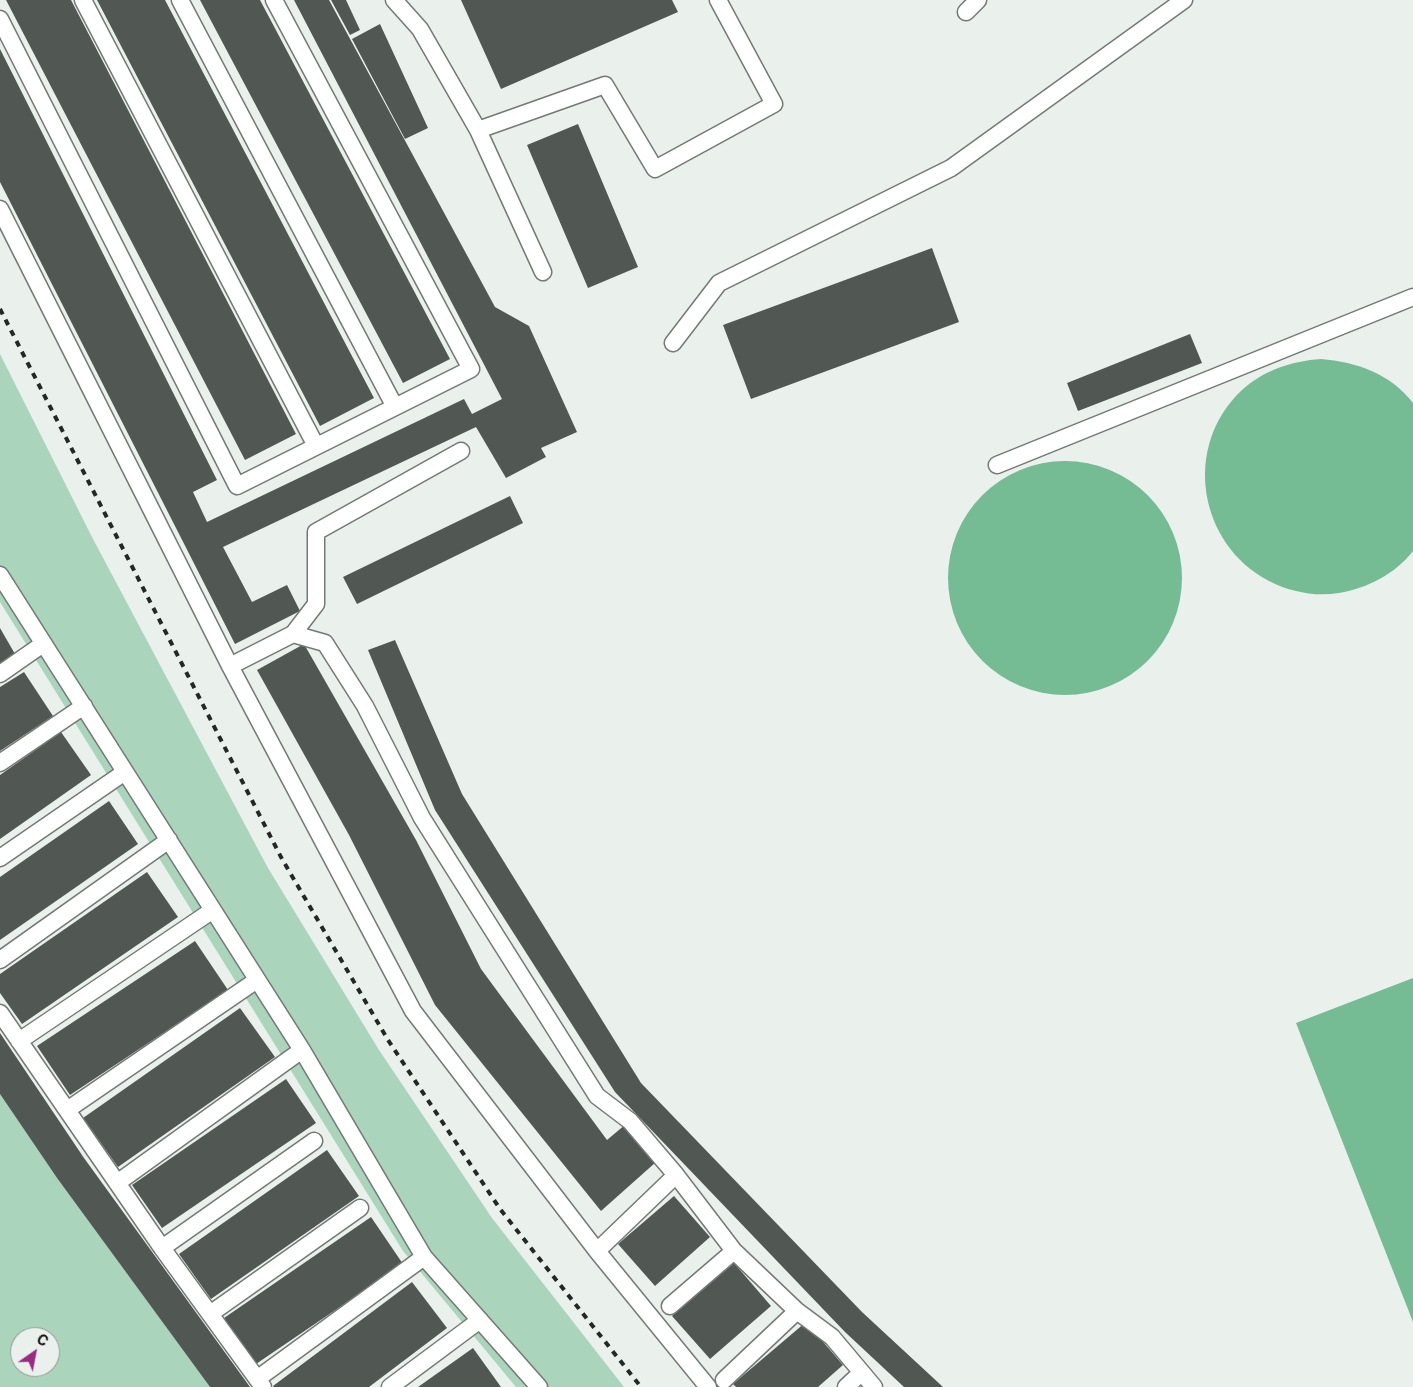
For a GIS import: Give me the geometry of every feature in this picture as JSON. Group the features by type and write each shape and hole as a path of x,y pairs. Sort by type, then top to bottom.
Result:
{"lane":[{"path":"83,0 316,446"},
{"path":"180,0 395,407"},
{"path":"0,19 237,486 471,369 274,0"},
{"path":"394,0 420,29 478,130 543,272"},
{"path":"478,130 605,85 655,169 774,104 718,0"},
{"path":"966,12 978,0"},
{"path":"673,344 719,283 951,168 1184,0"},
{"path":"0,209 230,666 413,1011 597,1251 708,1387"},
{"path":"996,465 1413,297"},
{"path":"230,666 293,634 316,604 316,532 461,451"},
{"path":"0,575 302,1050 424,1256 537,1386"},
{"path":"293,634 325,643 365,706 422,818 597,1096 630,1121 676,1175 734,1250 797,1312 832,1337 874,1387"},
{"path":"0,674 44,644"},
{"path":"0,763 84,706"},
{"path":"0,858 125,772"},
{"path":"0,960 169,840"},
{"path":"19,1041 213,910"},
{"path":"67,1110 258,980"},
{"path":"0,1013 162,1248 260,1383 424,1256"},
{"path":"117,1183 302,1050"},
{"path":"162,1248 314,1141"},
{"path":"597,1251 676,1175"},
{"path":"210,1314 360,1208"},
{"path":"670,1306 734,1250"},
{"path":"724,1380 797,1312"},
{"path":"390,1387 480,1320"},
{"path":"846,1387 861,1373"}],"shaded area":[{"path":"0,354 93,539 268,868 379,1050 492,1218 624,1387 516,1387 403,1251 0,602"},
{"path":"1321,359 1347,363 1372,371 1394,384 1413,403 1413,551 1398,567 1380,579 1350,591 1330,594 1303,593 1277,585 1245,564 1226,543 1213,519 1206,493 1205,465 1211,438 1223,413 1242,390 1269,372 1289,364"},
{"path":"1053,461 1077,461 1110,470 1130,480 1148,495 1163,513 1173,533 1180,555 1182,578 1180,601 1173,623 1163,643 1148,661 1130,676 1099,690 1077,695 1053,695 1031,690 1000,676 974,652 967,643 953,612 948,590 948,566 953,544 967,513 991,487 1000,480 1031,466"},
{"path":"1413,978 1413,1322 1296,1023"},
{"path":"0,1094 57,1178 210,1387 0,1387"}],"building":[{"path":"6,0 71,0 296,434 245,460"},
{"path":"97,0 165,0 374,398 320,426"},
{"path":"200,0 260,0 450,359 403,383"},
{"path":"294,0 329,0 495,307 529,326 577,432 541,448 546,457 506,478 476,427 223,547 252,602 287,585 300,611 235,644 0,182 0,49 217,480 193,492 207,522 464,399 472,414 502,399"},
{"path":"331,0 346,0 360,30 350,35"},
{"path":"461,0 672,0 678,12 501,89"},
{"path":"380,24 428,128 405,139 352,39"},
{"path":"578,124 638,267 588,288 527,145"},
{"path":"932,248 959,322 751,399 723,325"},
{"path":"1190,334 1202,363 1078,411 1067,383"},
{"path":"510,496 523,523 357,604 343,577"},
{"path":"0,628 15,654 0,663"},
{"path":"395,640 462,794 641,1083 862,1312 943,1387 904,1387 845,1332 615,1092 435,810 368,650"},
{"path":"304,644 416,840 481,969 607,1140 626,1124 656,1162 601,1211 435,1005 349,835 257,670"},
{"path":"24,672 53,716 0,751 0,687"},
{"path":"61,732 91,775 0,839 0,775"},
{"path":"109,801 138,844 0,940 0,877"},
{"path":"147,872 178,917 22,1024 0,993 0,974"},
{"path":"195,941 228,990 70,1095 37,1046"},
{"path":"240,1008 275,1057 118,1167 83,1118"},
{"path":"0,1033 84,1158 250,1387 210,1387 57,1178 0,1094"},
{"path":"286,1079 316,1123 162,1228 132,1185"},
{"path":"327,1150 359,1196 211,1299 179,1254"},
{"path":"674,1196 710,1237 655,1286 618,1244"},
{"path":"371,1217 403,1264 256,1364 224,1318"},
{"path":"734,1263 771,1306 710,1359 672,1316"},
{"path":"412,1282 447,1328 369,1387 273,1386"},
{"path":"806,1322 843,1365 818,1387 736,1387 733,1384"},
{"path":"473,1348 501,1387 418,1387"}],"railway":[{"path":"0,309 282,859 388,1040 500,1209 641,1387"}]}
